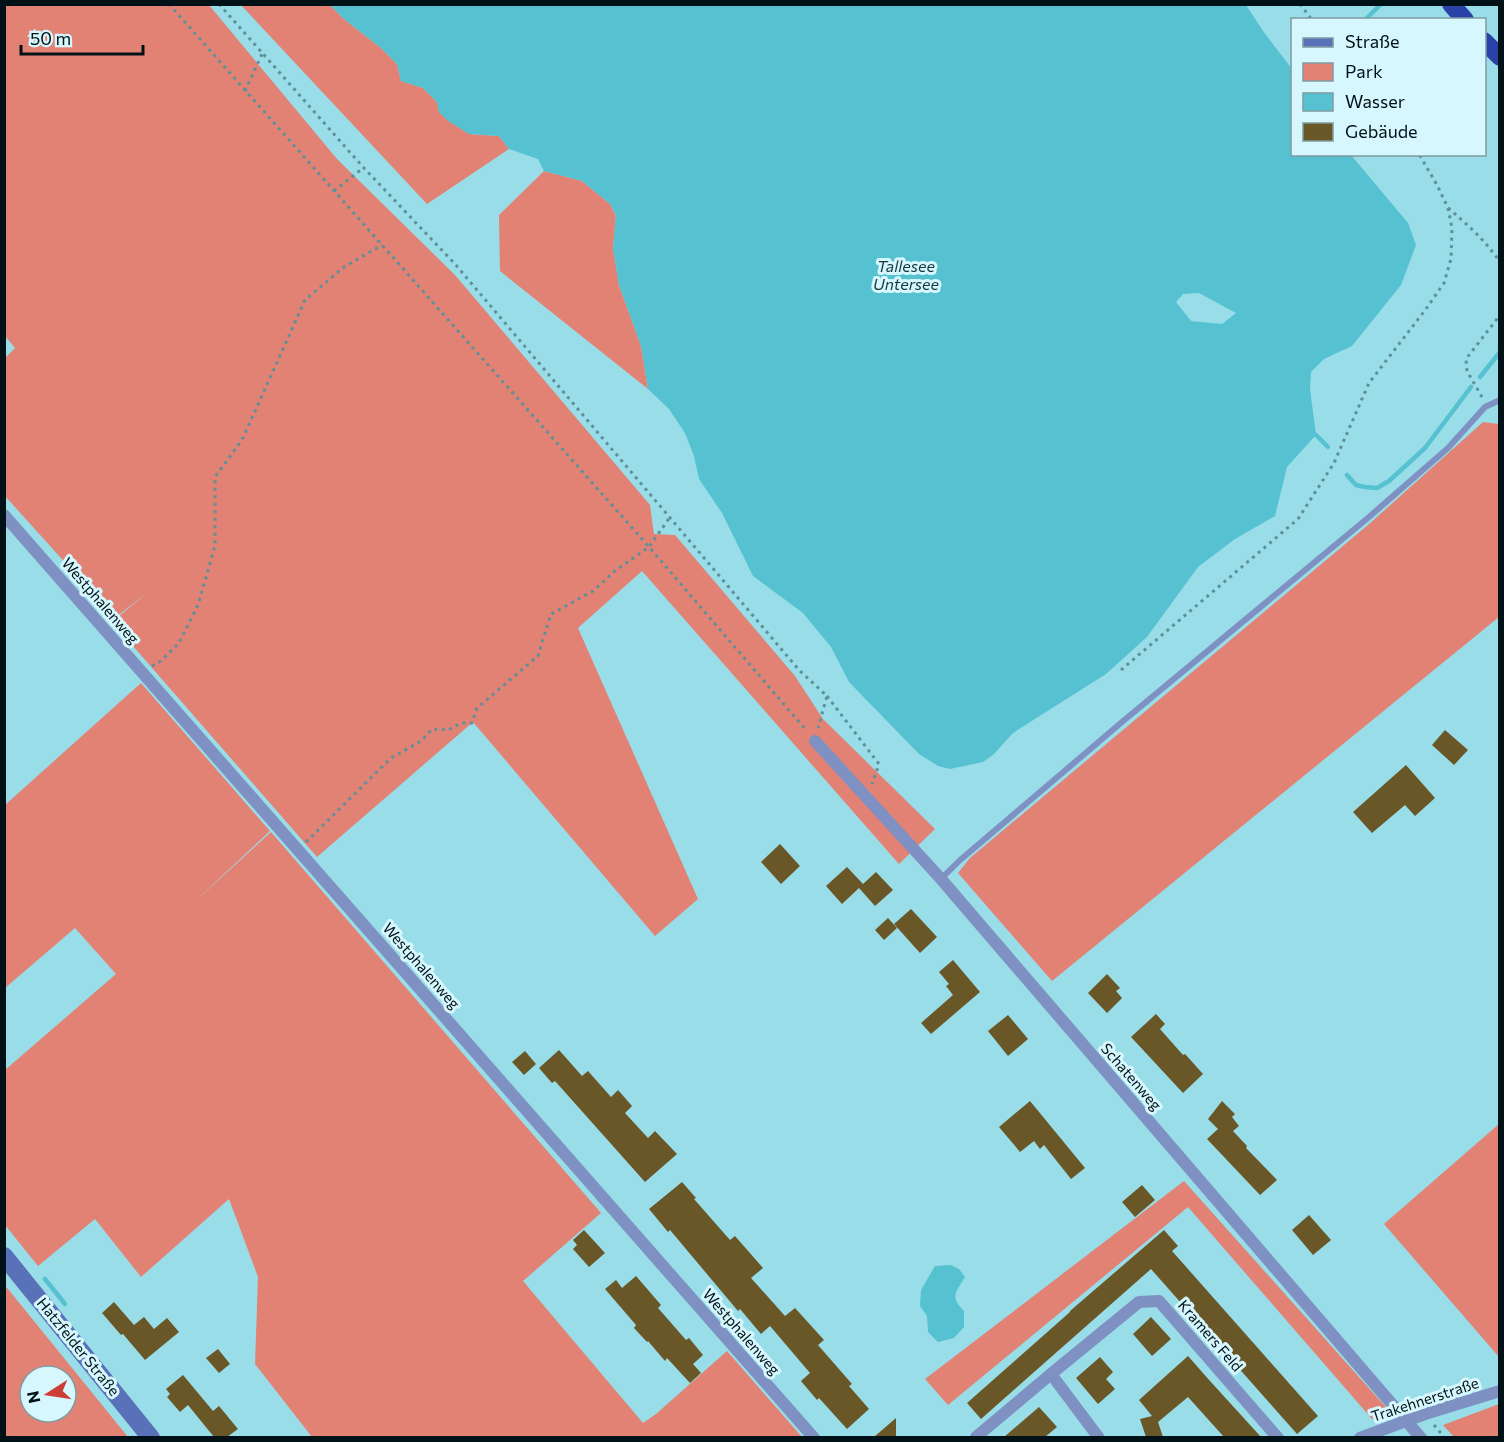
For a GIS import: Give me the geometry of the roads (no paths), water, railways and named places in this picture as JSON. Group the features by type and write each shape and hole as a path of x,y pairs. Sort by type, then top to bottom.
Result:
{"highway":[{"path":"1451,4 1463,18"},
{"path":"1486,42 1500,57"}],"street":[{"name":"Westphalenweg","path":"4,515 814,1437"},
{"name":"Schatenweg","path":"815,741 940,879 1420,1437"},
{"name":"Hatzfelder Straße","path":"4,1256 151,1437"},
{"name":"Kramers Feld","path":"976,1437 1139,1302 1159,1300 1278,1437"},
{"path":"1051,1374 1100,1437"},
{"name":"Trakehnerstraße","path":"1360,1437 1500,1391"}],"lane":[{"path":"940,879 1113,730 1369,517 1448,448 1485,407 1500,400"}],"water":[{"name":"Tallesee Untersee","path":"330,5 1246,5 1291,68 1291,156 1352,156 1408,223 1416,245 1401,285 1352,346 1324,359 1311,372 1310,389 1316,435 1287,467 1275,516 1235,539 1198,567 1147,637 1106,674 1013,733 994,754 983,762 950,769 938,766 919,754 849,682 831,647 803,613 753,576 722,513 699,479 694,456 685,433 669,409 648,389 641,346 619,285 613,248 616,215 610,204 582,181 544,171 538,159 509,149 499,136 469,134 448,121 439,112 437,102 423,88 401,81 397,64","holes":["1199,293 1236,313 1222,324 1191,321 1176,302 1183,294"]},
{"path":"951,1265 959,1269 965,1277 956,1295 957,1302 964,1311 964,1327 954,1338 938,1342 928,1332 927,1316 920,1306 921,1290 935,1266"}],"waterway":[{"path":"1367,18 1381,4"},
{"path":"1480,377 1500,352"},
{"path":"1347,475 1356,485 1365,487 1377,488 1389,481 1425,448 1471,387"},
{"path":"1316,435 1328,447"},
{"path":"45,1279 65,1304"}]}
